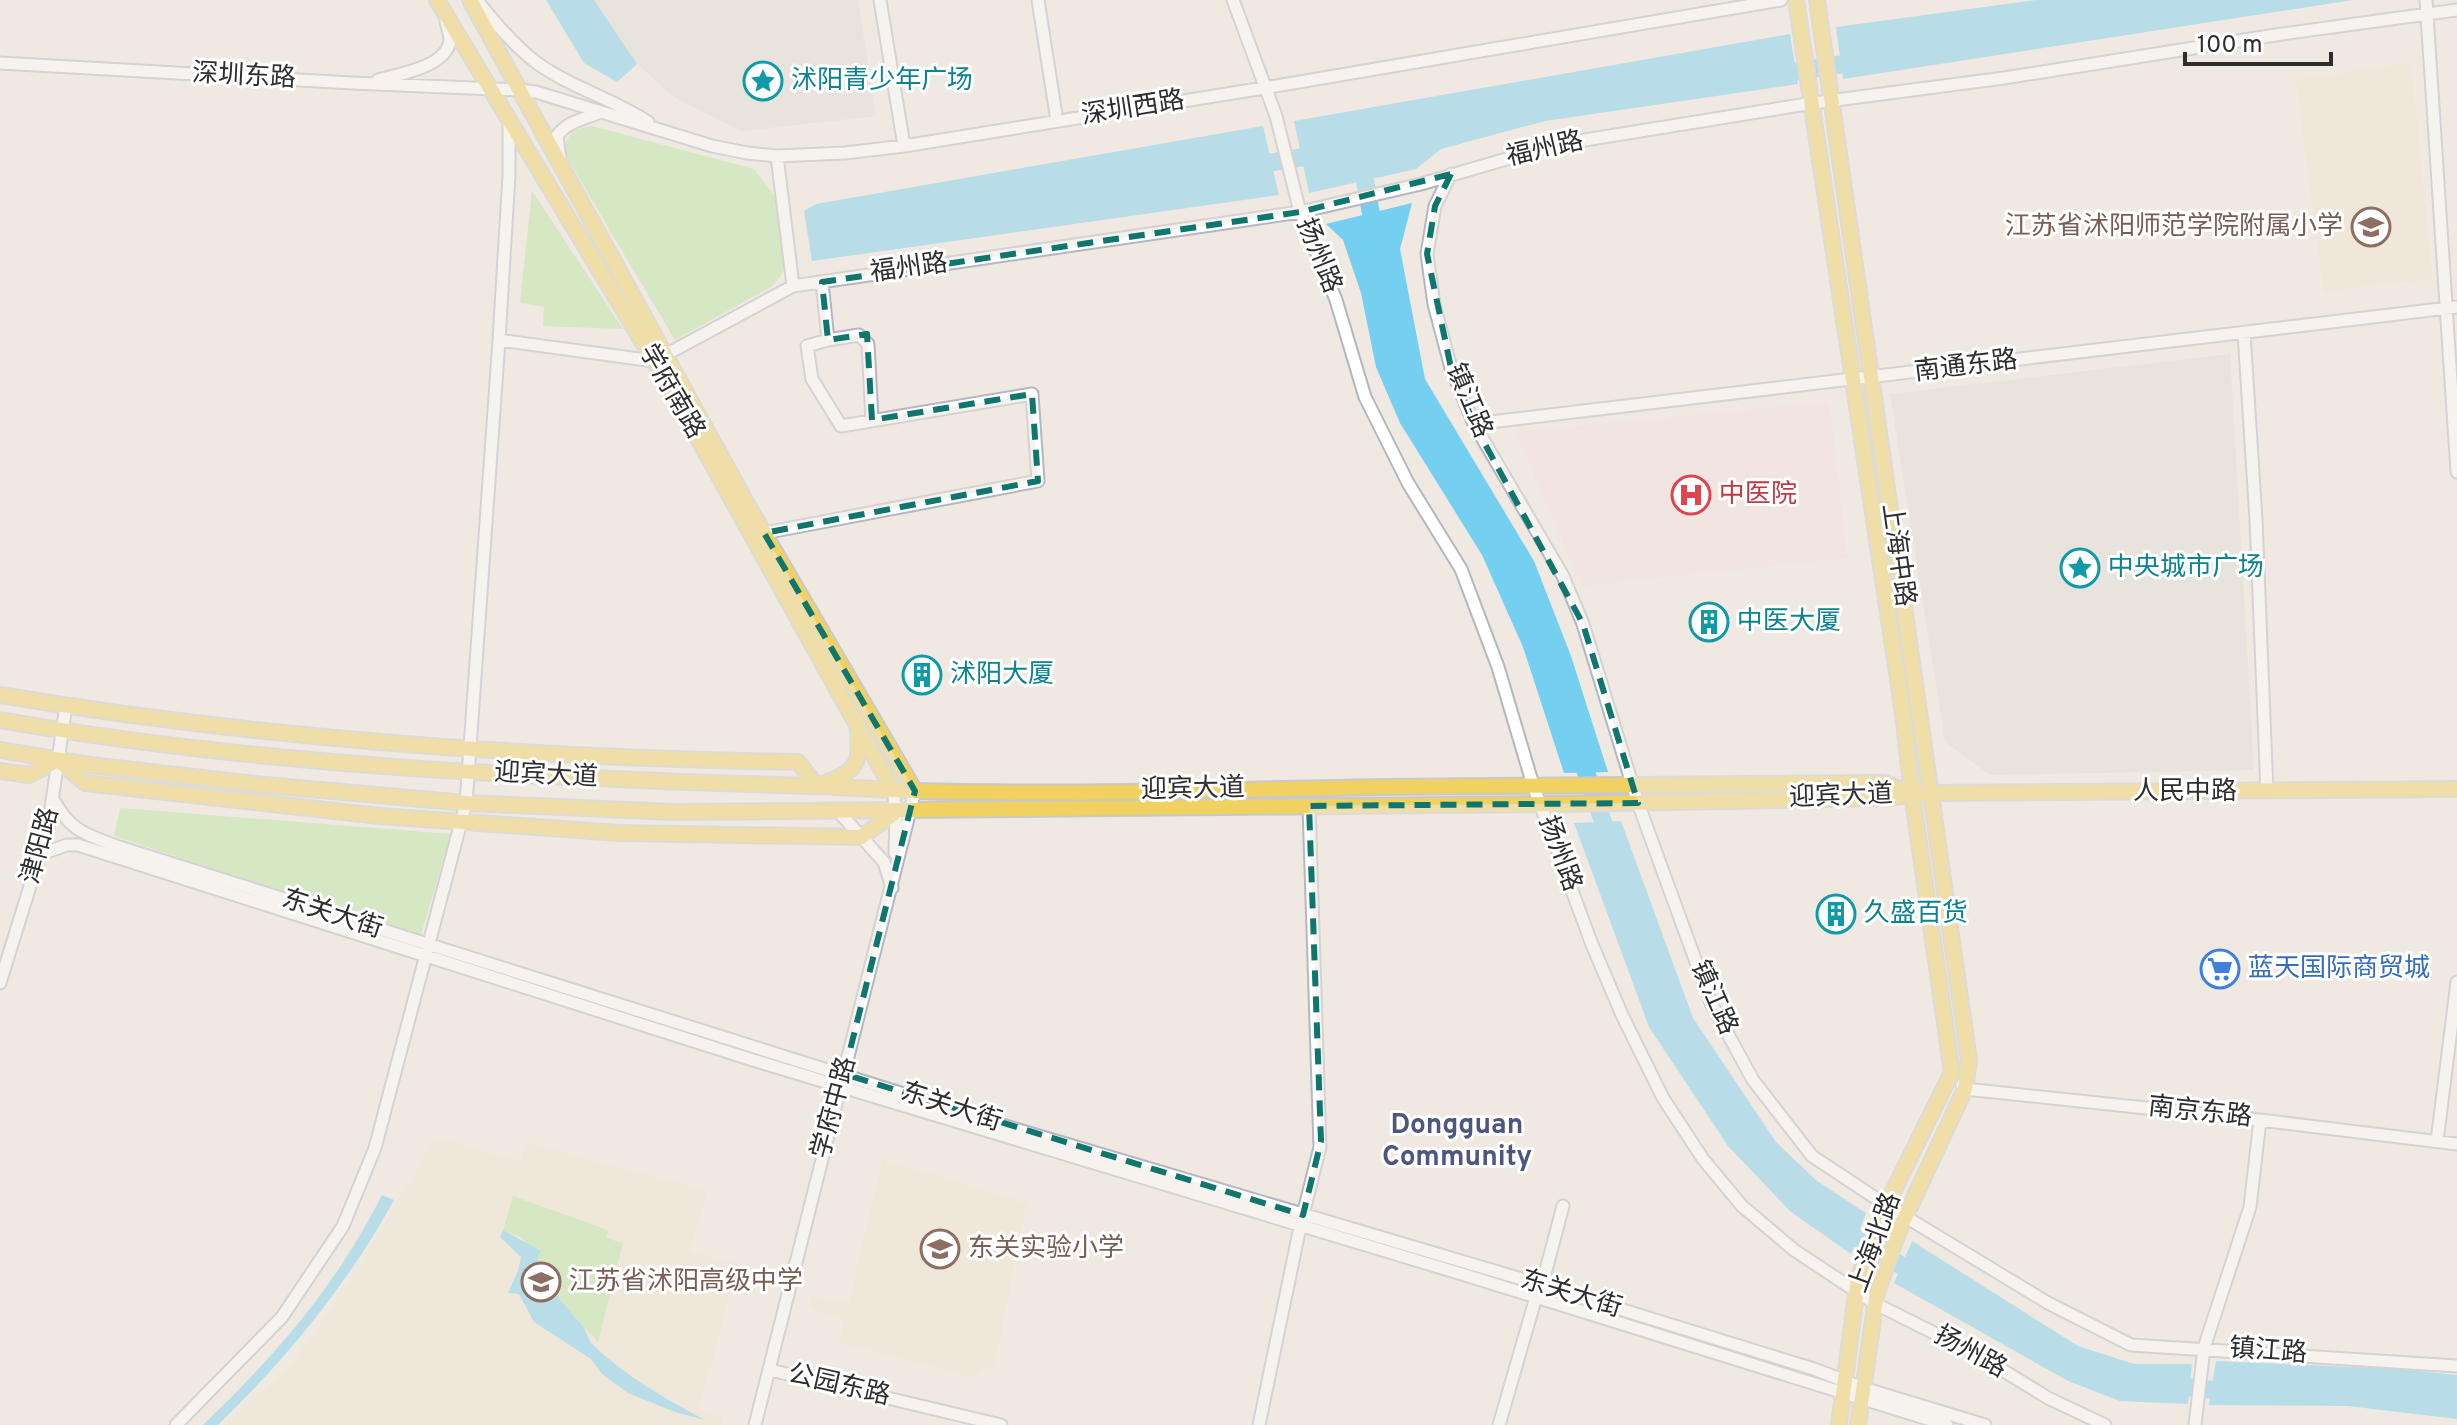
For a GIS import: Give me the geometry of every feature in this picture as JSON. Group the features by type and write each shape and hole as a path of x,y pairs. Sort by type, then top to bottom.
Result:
{"main road":[{"name":"学府南路","path":"470,0 560,160 660,358 893,790"},
{"name":"上海中路","path":"1796,0 1855,381 1952,1072"},
{"name":"上海中路","path":"1817,0 1969,1060 1965,1089"},
{"name":"学府南路","path":"440,4 509,121 660,358 915,791"},
{"path":"0,695 66,706 298,733 470,749 640,760 798,762 817,786 853,770 861,752 857,722"},
{"name":"迎宾大道","path":"0,720 267,757 669,783 915,791 1884,783 1912,794"},
{"name":"迎宾大道","path":"0,750 265,785 466,803 674,812 1563,804 1885,798 1912,794"},
{"path":"0,771 29,775 58,760 85,783 460,822 620,833 861,837 903,812"},
{"name":"人民中路","path":"1912,794 2457,789"},
{"name":"上海北路","path":"1839,1425 1857,1286 1884,1211 1952,1072"},
{"name":"上海北路","path":"1858,1425 1875,1298 1903,1223 1965,1089"}],"street":[{"path":"477,0 505,34 538,64 623,105 659,129"},
{"path":"880,0 904,146"},
{"path":"1038,0 1057,121"},
{"name":"扬州路","path":"1233,0 1276,116 1300,212 1336,300 1365,397 1408,483 1461,569 1498,667 1533,785 1616,1001 1663,1098 1703,1159 1742,1206 1794,1250 2048,1398 2105,1425"},
{"name":"深圳西路","path":"489,88 519,90 712,146 777,156 845,153 1264,88 1781,0"},
{"path":"364,84 408,72 434,61 447,51 450,37 440,4"},
{"path":"2426,6 2452,308 2457,472"},
{"name":"福州路","path":"660,358 793,286 1318,209 1421,184 1554,145 1812,99 2426,6 2457,10"},
{"name":"深圳东路","path":"0,63 489,88"},
{"path":"560,160 557,136 562,129 601,112"},
{"path":"176,1425 282,1317 343,1226 375,1148 466,803 499,340 509,175 509,121"},
{"path":"777,156 793,286"},
{"name":"镇江路","path":"1451,174 1435,206 1427,254 1434,304 1451,368 1474,424 1563,576 1583,624 1631,803 1711,1003 1753,1080 1812,1156 1903,1223 2131,1345 2457,1366"},
{"path":"822,282 828,340"},
{"name":"南通东路","path":"1474,424 2452,308"},
{"path":"2244,333 2256,520 2267,792"},
{"path":"764,533 1038,481 1032,394 841,426 812,379 807,346 859,335 868,344 872,420"},
{"path":"499,340 660,358"},
{"name":"津阳路","path":"0,983 41,854 54,801 66,706"},
{"path":"893,790 903,812"},
{"path":"903,812 915,791"},
{"name":"东关大街","path":"54,801 65,821 80,833 425,951 840,1086 1301,1221 1542,1285 1814,1369 1844,1387"},
{"path":"1259,1425 1301,1221 1321,1141 1309,806"},
{"path":"838,811 884,862 892,889"},
{"name":"学府中路","path":"755,1425 892,889 903,812"},
{"name":"东关大街","path":"41,854 67,845 78,845 844,1074 1536,1297 1862,1394"},
{"path":"2437,1141 2457,982"},
{"path":"1952,1072 1965,1089"},
{"name":"南京东路","path":"1965,1089 2457,1144"},
{"path":"2195,1425 2204,1348 2250,1207 2260,1120"},
{"path":"1499,1425 1563,1206"},
{"name":"公园东路","path":"770,1370 1001,1425"},
{"path":"1862,1394 1947,1425"},
{"path":"1862,1394 1985,1425"}],"highlighted area":[{"path":"1451,174 1435,206 1427,254 1451,368 1474,424 1583,624 1638,803 1309,806 1321,1141 1303,1215 844,1074 915,791 764,533 1038,481 1032,394 872,420 867,334 828,340 822,282 1300,212"}],"shaded area":[{"name":"沭阳青少年广场","path":"594,0 858,0 876,116 741,131 675,98 637,64"},
{"name":"江苏省沭阳师范学院附属小学","path":"2411,62 2433,279 2323,292 2296,80"},
{"name":"中央城市广场","path":"2230,354 2254,770 1990,775 1945,742 1890,394"},
{"name":"中医院","path":"1829,402 1848,558 1582,586 1515,432"},
{"name":"江苏省沭阳高级中学","path":"435,1138 520,1161 526,1142 707,1191 691,1251 738,1264 699,1410 723,1417 721,1425 224,1425 294,1361 363,1259"},
{"name":"东关实验小学","path":"882,1159 1027,1203 995,1364 974,1378 840,1343 843,1320 810,1309 811,1296 849,1302"}],"green space":[{"path":"592,126 754,169 777,199 788,260 780,277 771,287 675,340 566,156 566,143 571,134"},
{"path":"532,191 623,329 543,326 544,307 520,303"},
{"path":"120,808 451,834 420,938 114,836"},
{"path":"513,1196 608,1230 606,1238 623,1243 598,1342 559,1300 541,1272 537,1258 522,1238 503,1230"}],"water":[{"path":"546,0 594,0 637,64 617,82 584,63"},
{"path":"2036,0 2353,0 1843,79 1836,27"},
{"path":"1790,34 1798,84 1545,121 1441,149 1416,169 1309,193 1294,121"},
{"path":"1263,126 1279,195 812,261 804,211 816,204"},
{"path":"1412,203 1400,249 1425,379 1534,561 1571,656 1608,772 1564,773 1523,647 1482,555 1400,423 1376,367 1361,293 1343,240 1326,224"},
{"path":"1621,821 1693,1018 1776,1142 1817,1181 1866,1213 1851,1254 1791,1212 1728,1146 1649,1027 1574,823"},
{"path":"382,1195 394,1200 357,1261 315,1319 218,1425 203,1425 303,1318 345,1259"},
{"path":"503,1230 541,1251 537,1258 545,1277 583,1326 593,1345 632,1377 705,1420 628,1393 602,1374 591,1359 534,1322 519,1294 508,1293 521,1257 500,1237"},
{"path":"1912,1241 2078,1346 2134,1364 2192,1364 2188,1404 2120,1401 2068,1381 1894,1283"},
{"path":"2216,1361 2400,1369 2457,1375 2457,1419 2348,1406 2209,1405"}],"waterway":[{"path":"1773,75 1863,61"},
{"path":"1249,166 1323,154"},
{"path":"1361,158 1375,236"},
{"path":"1579,752 1611,845"},
{"path":"1838,1226 1921,1278"},
{"path":"2165,1385 2235,1392"}],"place":[{"name":"沭阳青少年广场","path":"763,81"},
{"name":"江苏省沭阳师范学院附属小学","path":"2371,227"},
{"name":"中医院","path":"1691,495"},
{"name":"中央城市广场","path":"2080,568"},
{"name":"中医大厦","path":"1709,622"},
{"name":"沭阳大厦","path":"922,675"},
{"name":"久盛百货","path":"1836,914"},
{"name":"蓝天国际商贸城","path":"2220,969"},
{"name":"东关实验小学","path":"940,1249"},
{"name":"江苏省沭阳高级中学","path":"541,1282"}],"district":[{"name":"Dongguan Community","path":"1457,1142"}]}
